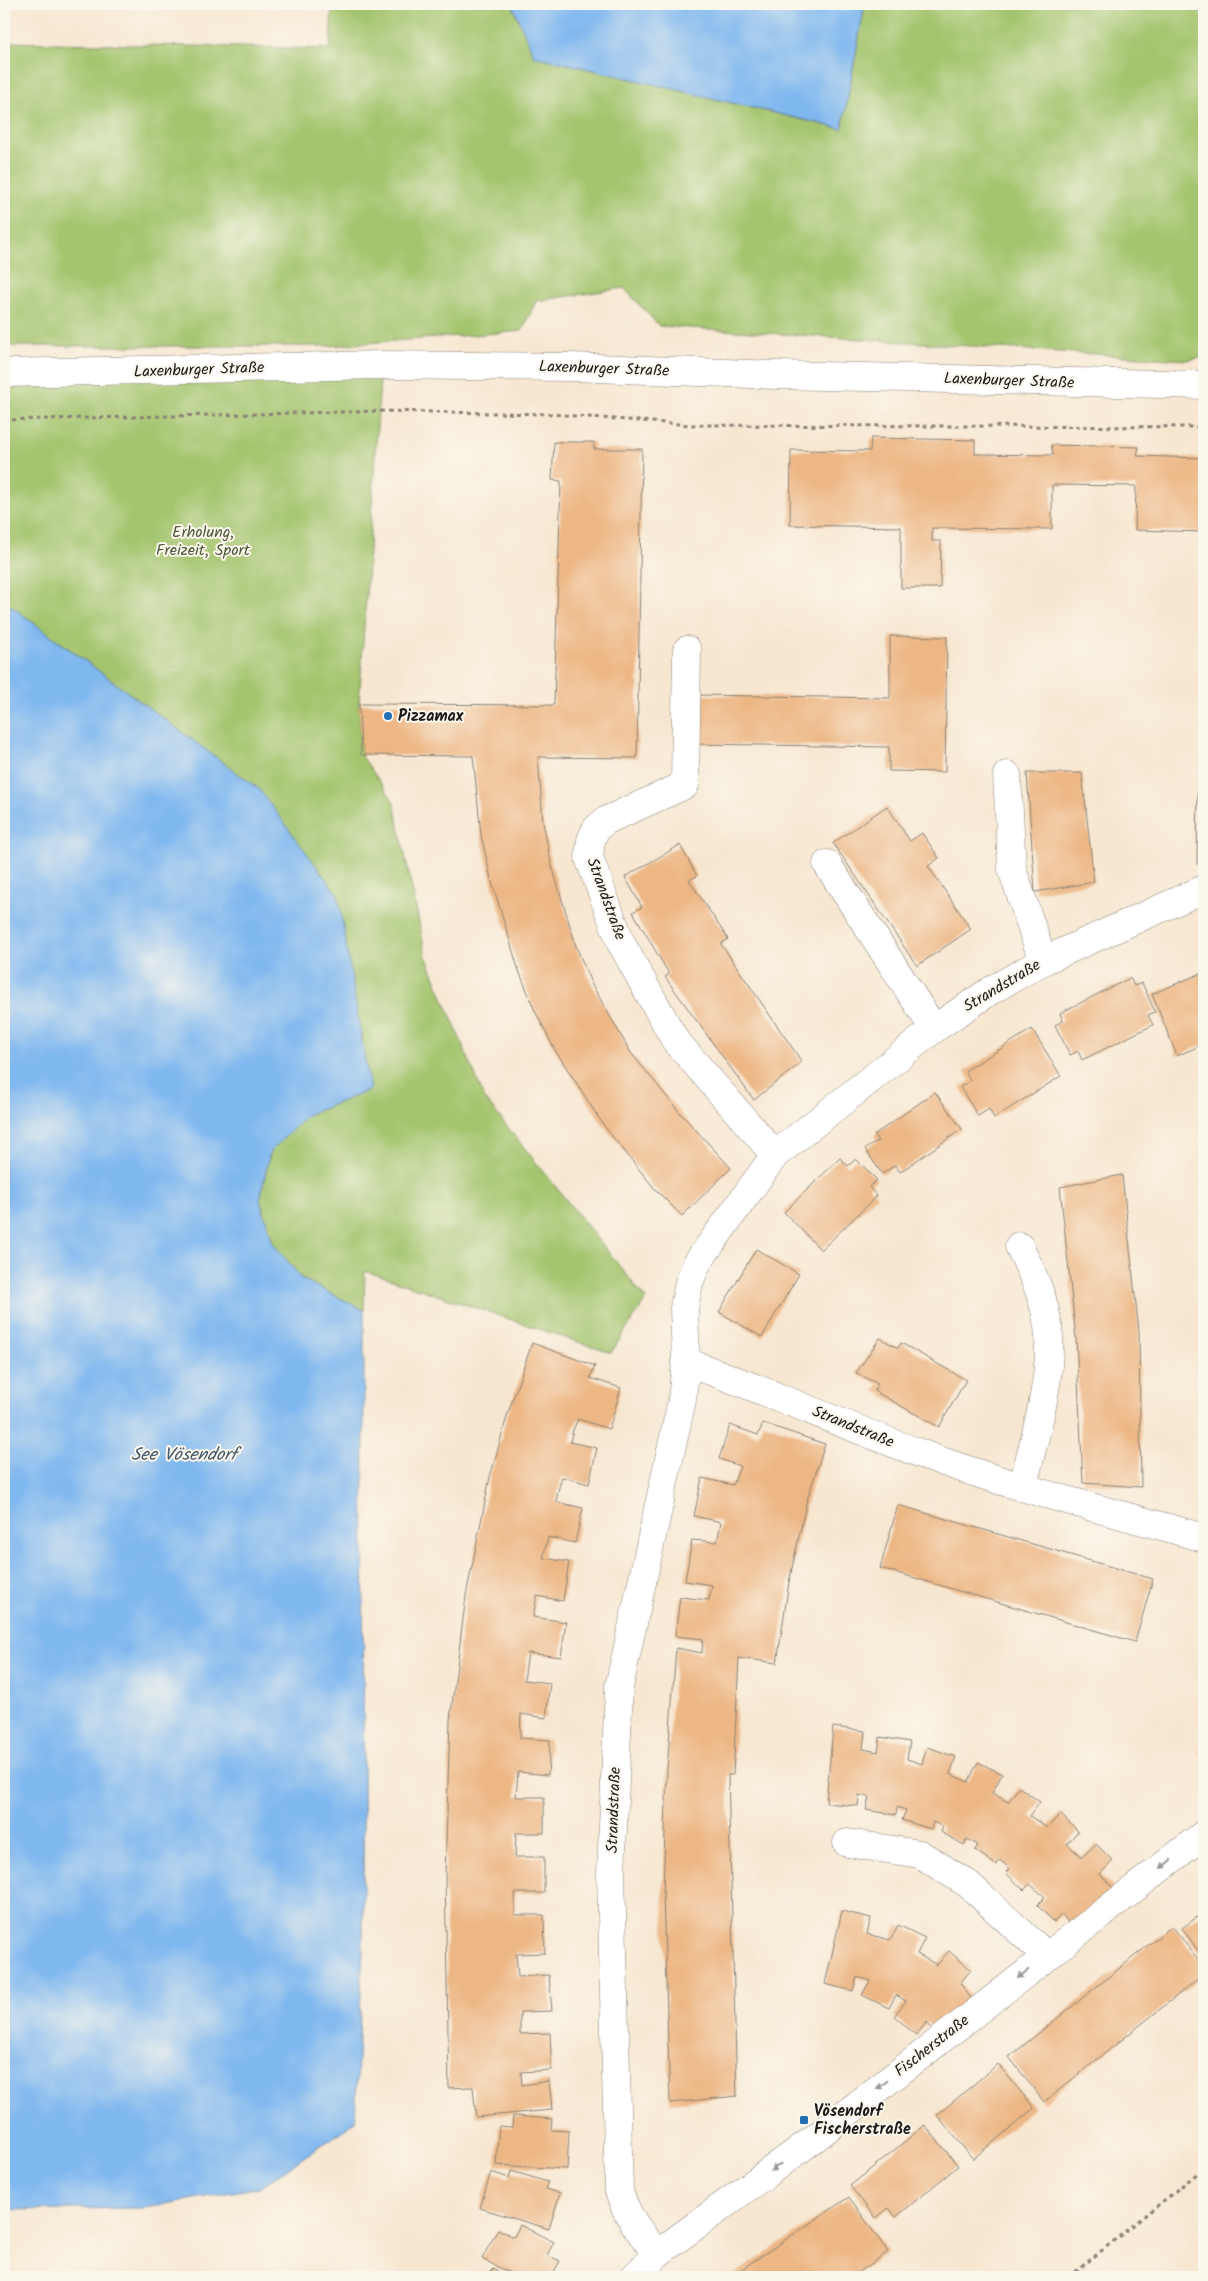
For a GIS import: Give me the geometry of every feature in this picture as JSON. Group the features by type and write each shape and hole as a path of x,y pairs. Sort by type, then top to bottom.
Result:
{"street":[{"name":"Laxenburger Straße","path":"4,373 400,365 571,367 778,375 1204,385"},
{"name":"Strandstraße","path":"687,650 685,785 605,821 596,829 591,840 589,858 621,943 675,1040 775,1155"},
{"path":"1007,775 1012,869 1042,961"},
{"path":"827,864 934,1029"},
{"name":"Strandstraße","path":"657,2254 634,2225 624,2207 619,2191 611,1873 619,1688 680,1410 686,1362 684,1308 689,1283 697,1263 775,1155 934,1029 990,991 1042,961 1204,889"},
{"path":"1019,1246 1036,1281 1044,1308 1049,1336 1047,1376 1023,1486"},
{"name":"Strandstraße","path":"686,1362 730,1377 922,1454 1023,1486 1204,1538"},
{"name":"Fischerstraße","path":"634,2277 657,2254 815,2138 1204,1834"},
{"path":"847,1843 920,1854 968,1884 1047,1956"}],"path":[{"path":"4,420 380,411 551,414 691,425 1204,427"},
{"path":"1070,2277 1204,2168"}],"green space":[{"path":"332,4 512,4 535,56 842,129 865,4 1204,4 1204,357 1186,360 659,326 624,288 536,301 522,331 327,346 4,346 4,42 330,49"},
{"name":"Erholung, Freizeit, Sport","path":"381,365 359,704 361,755 394,802 426,956 485,1099 646,1299 611,1353 365,1271 364,1310 302,1279 273,1243 260,1200 270,1152 307,1115 370,1090 259,789 4,601 4,383"}],"water":[{"path":"512,4 865,4 842,129 534,56"},
{"name":"See Vösendorf","path":"4,601 259,789 338,895 370,1090 307,1115 270,1152 260,1200 273,1243 302,1279 364,1310 363,1950 355,2122 260,2187 144,2208 4,2210"}],"building":[{"path":"871,438 975,440 975,454 1053,455 1051,445 1139,447 1137,456 1204,458 1204,532 1135,530 1136,486 1052,485 1052,529 932,528 932,541 941,541 940,588 901,588 901,527 790,525 791,450 870,451"},
{"path":"554,442 594,442 594,449 642,449 637,758 538,757 543,822 551,863 576,946 591,983 631,1053 681,1114 731,1168 682,1216 655,1189 604,1126 555,1050 535,1011 518,968 491,879 481,835 473,756 361,755 359,704 554,705 561,481 552,480"},
{"path":"890,636 947,637 945,772 889,771 889,747 696,744 696,695 890,698"},
{"path":"1027,773 1082,773 1094,882 1035,892"},
{"path":"1198,780 1204,780 1204,865 1197,864"},
{"path":"887,806 910,841 922,833 939,858 928,866 971,929 917,966 833,843"},
{"path":"680,845 697,876 689,880 728,939 721,944 802,1062 754,1100 665,977 669,974 633,912 642,907 625,877"},
{"path":"1204,972 1204,1044 1177,1056 1152,994"},
{"path":"1130,978 1134,986 1142,983 1155,1012 1148,1015 1153,1025 1082,1060 1078,1051 1070,1055 1055,1025 1063,1021 1060,1013"},
{"path":"1032,1029 1061,1076 994,1118 989,1109 978,1116 960,1087 970,1081 965,1071"},
{"path":"935,1092 962,1129 900,1172 895,1165 882,1174 865,1149 878,1141 874,1135"},
{"path":"840,1158 848,1166 856,1159 877,1180 869,1187 877,1196 821,1250 784,1212"},
{"path":"1122,1175 1139,1332 1141,1487 1083,1483 1076,1338 1060,1187"},
{"path":"756,1249 799,1274 762,1337 719,1312"},
{"path":"880,1338 898,1348 901,1343 966,1380 939,1427 874,1391 878,1384 856,1373"},
{"path":"532,1343 595,1366 590,1378 621,1388 609,1429 578,1419 573,1430 570,1442 597,1448 589,1484 562,1477 556,1502 583,1508 575,1543 548,1537 543,1558 569,1562 563,1601 537,1596 533,1617 566,1622 561,1657 528,1653 524,1680 550,1683 546,1718 521,1714 520,1738 550,1740 548,1775 518,1772 516,1797 544,1797 544,1833 516,1833 515,1857 544,1857 544,1893 515,1893 515,1915 544,1915 545,1953 516,1954 518,1977 549,1975 552,2011 520,2012 520,2034 550,2033 551,2055 551,2070 521,2072 522,2085 549,2081 552,2110 476,2117 473,2087 449,2088 445,1875 450,1720 466,1596 490,1477 508,1413"},
{"path":"763,1423 825,1444 807,1500 789,1582 777,1663 739,1658 733,1775 728,1775 737,2096 670,2103 663,1895 667,1770 676,1648 702,1653 703,1639 675,1636 680,1597 709,1600 712,1585 685,1581 692,1540 717,1542 721,1522 694,1516 702,1478 733,1485 740,1466 719,1459 730,1425 758,1435"},
{"path":"898,1505 1153,1579 1135,1642 880,1568"},
{"path":"833,1727 865,1731 863,1749 878,1752 880,1737 910,1742 907,1759 922,1764 927,1747 956,1757 950,1774 968,1782 978,1762 1002,1774 992,1793 1008,1802 1019,1787 1040,1802 1030,1816 1047,1828 1060,1814 1078,1831 1067,1844 1082,1857 1096,1844 1113,1861 1100,1874 1114,1889 1070,1925 1062,1914 1054,1922 1037,1905 1045,1897 1030,1884 1024,1890 1006,1873 1010,1869 1000,1860 996,1865 975,1850 978,1845 967,1839 964,1845 941,1832 943,1827 933,1822 931,1829 902,1820 906,1810 897,1807 896,1815 866,1810 869,1797 859,1795 858,1806 826,1803"},
{"path":"1204,1738 1204,1754 1199,1752"},
{"path":"842,1911 871,1918 867,1934 890,1940 898,1925 925,1938 917,1954 937,1965 949,1951 971,1970 960,1983 973,2001 932,2030 927,2022 916,2035 894,2016 906,2001 896,1995 889,2008 862,1995 870,1981 857,1977 853,1991 825,1984"},
{"path":"1204,1912 1204,1959 1182,1928"},
{"path":"1172,1926 1204,1967 1204,1974 1044,2102 1009,2057"},
{"path":"998,2064 1034,2108 973,2159 937,2115"},
{"path":"513,2116 552,2119 551,2130 569,2131 567,2169 496,2165 499,2126 512,2127"},
{"path":"925,2125 958,2166 896,2217 889,2208 876,2218 850,2186"},
{"path":"511,2171 548,2182 545,2189 560,2193 549,2229 480,2208 491,2172 509,2178"},
{"path":"849,2197 888,2252 852,2277 730,2277"},
{"path":"520,2225 554,2242 547,2255 560,2261 551,2277 518,2277 482,2259 498,2229 514,2237"},
{"path":"494,2268 504,2277 485,2277"}],"place":[{"name":"Pizzamax","path":"388,716"},
{"name":"Vösendorf Fischerstraße","path":"804,2120"}]}
